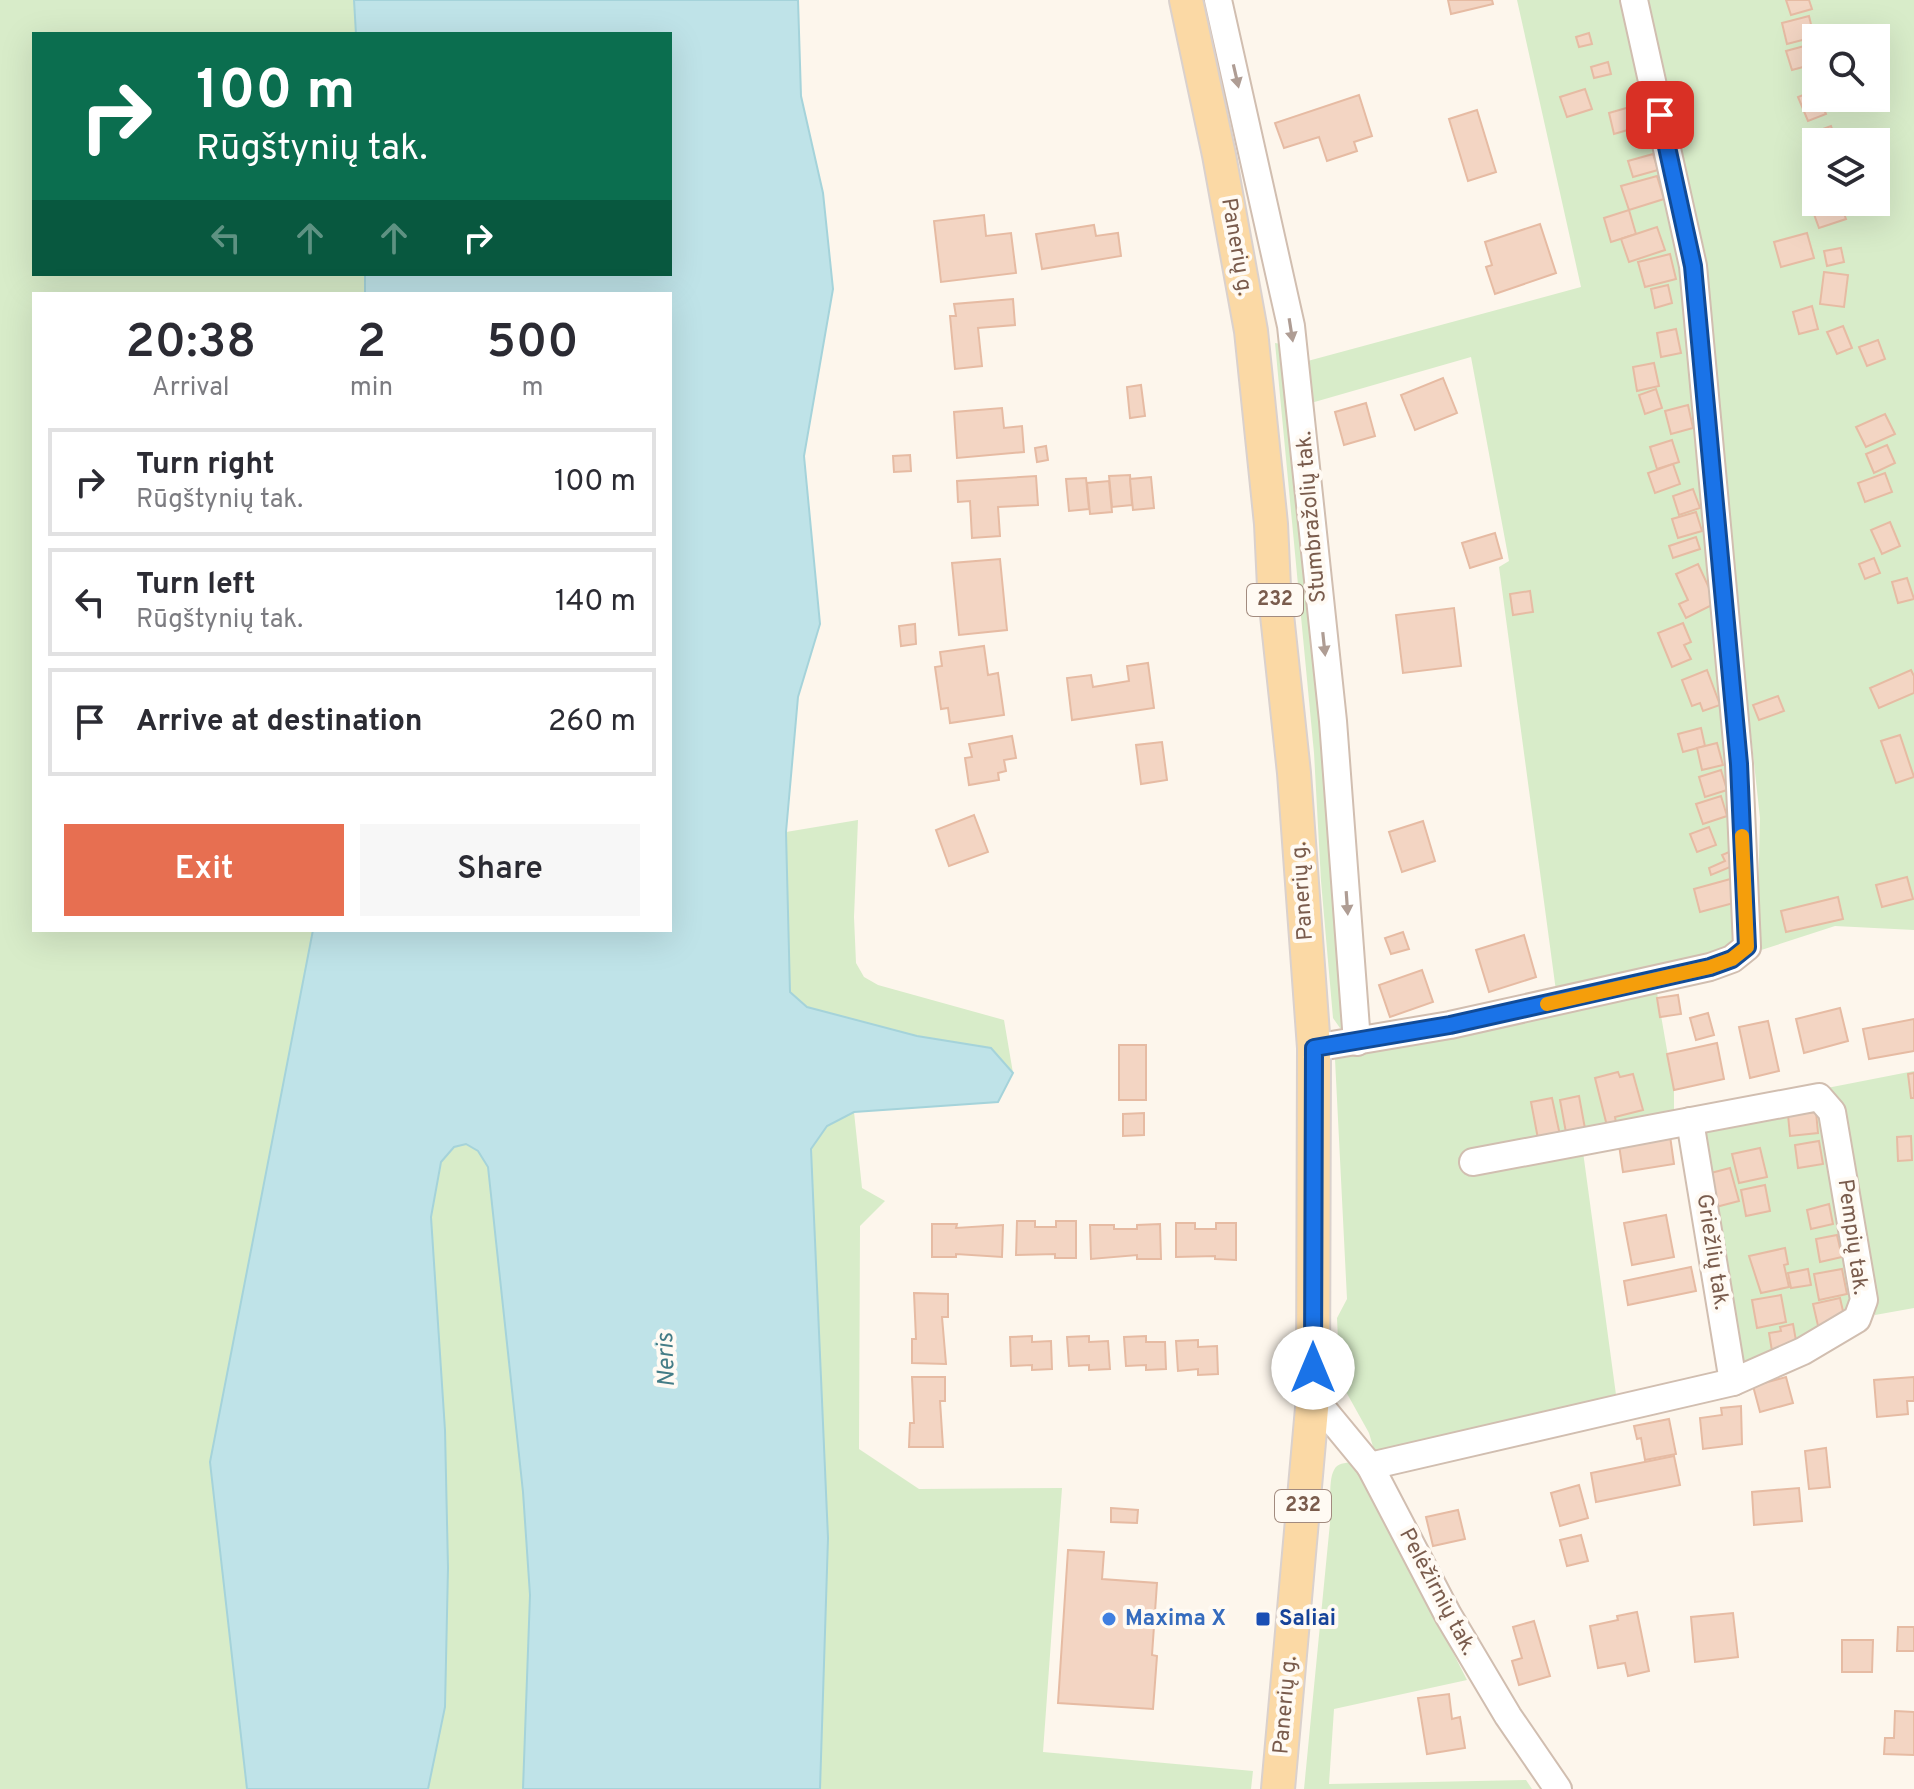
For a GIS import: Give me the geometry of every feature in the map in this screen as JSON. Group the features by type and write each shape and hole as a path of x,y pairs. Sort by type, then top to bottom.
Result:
{"main road":[{"name":"Panerių g.","path":"1186,0 1219,155 1251,331 1294,773 1314,1048 1313,1397 1278,1789"}],"street":[{"name":"Stumbražolių tak.","path":"1218,0 1291,326 1333,721 1357,1042"},
{"path":"1314,1048 1450,1025 1710,967 1732,959 1747,947 1739,764 1693,266 1634,0"},
{"name":"Pempių tak.","path":"1370,1466 1733,1382 1803,1351 1857,1319 1864,1300 1832,1112 1819,1097 1473,1162"},
{"name":"Griežlių tak.","path":"1690,1121 1733,1382"},
{"name":"Pelėžirnių tak.","path":"1313,1397 1370,1466 1463,1642 1558,1789"}],"green space":[{"path":"0,0 354,0 356,32 32,32 32,276 365,276 365,292 32,292 32,932 313,932 210,1462 247,1789 0,1789"},
{"path":"1517,0 1626,0 1690,291 1730,744 1736,948 1556,991 1499,567 1509,561 1471,357 1311,403 1304,362 1581,287"},
{"path":"1644,0 1914,0 1914,930 1835,926 1752,953 1757,945 1760,818 1711,368"},
{"path":"1275,343 1281,344 1311,587 1346,1028 1340,1028 1333,1018 1314,753"},
{"path":"858,820 854,917 856,963 864,977 878,985 1004,1020 1013,1073 990,1048 917,1036 806,1007 790,992 786,832"},
{"path":"1656,987 1674,1090 1674,1116 1581,1137 1617,1402 1376,1457 1369,1433 1340,1381 1337,1318 1347,1299 1335,1059 1342,1053"},
{"path":"1914,1071 1914,1308 1875,1315 1838,1103 1827,1088"},
{"path":"1817,1102 1826,1112 1855,1309 1744,1371 1697,1134 1705,1127"},
{"path":"854,1112 862,1188 885,1201 860,1226 859,1449 919,1489 1062,1488 1043,1752 1253,1771 1251,1789 820,1789 828,1538 811,1149 827,1126"},
{"path":"466,1144 478,1151 488,1167 523,1492 530,1595 523,1789 428,1789 445,1707 448,1568 445,1430 431,1217 441,1162 454,1147"},
{"path":"1352,1462 1360,1470 1467,1680 1334,1709 1329,1784 1526,1780 1532,1789 1304,1789 1330,1523 1331,1481 1337,1466"}],"water":[{"name":"Neris","path":"354,0 798,0 801,96 823,193 833,289 804,456 820,624 798,697 786,832 790,992 807,1007 917,1036 991,1048 1013,1073 998,1102 854,1112 827,1126 811,1149 828,1538 820,1789 523,1789 530,1595 523,1492 488,1167 478,1151 466,1144 454,1147 441,1162 431,1217 445,1430 448,1568 445,1707 428,1789 247,1789 210,1462 313,932 672,932 672,292 365,292 365,276 672,276 672,32 356,32"}],"building":[{"path":"1448,0 1492,0 1493,4 1451,14"},
{"path":"1786,0 1809,0 1812,9 1791,15"},
{"path":"1809,16 1811,24 1802,24 1802,40 1787,44 1782,23"},
{"path":"1589,33 1592,44 1579,47 1576,37"},
{"path":"1802,47 1802,67 1792,70 1786,51"},
{"path":"1608,62 1611,74 1594,78 1591,67"},
{"path":"1585,89 1592,109 1567,117 1560,97"},
{"path":"1359,95 1372,136 1354,142 1357,151 1327,161 1319,137 1284,148 1275,123"},
{"path":"1640,104 1645,125 1614,134 1609,113"},
{"path":"1477,110 1496,172 1468,181 1449,119"},
{"path":"1804,112 1825,112 1826,114 1808,121"},
{"path":"1653,154 1658,170 1633,177 1628,161"},
{"path":"1657,176 1664,199 1629,210 1621,186"},
{"path":"1629,210 1636,234 1611,242 1604,218"},
{"path":"984,215 986,236 1011,233 1016,273 941,282 934,221"},
{"path":"1815,216 1845,216 1846,219 1819,228"},
{"path":"1540,224 1556,273 1495,294 1486,267 1492,265 1485,242"},
{"path":"1094,225 1096,236 1118,233 1121,256 1042,269 1036,234"},
{"path":"1657,227 1665,250 1629,262 1621,239"},
{"path":"1807,233 1814,258 1781,267 1774,242"},
{"path":"1841,248 1844,262 1827,266 1824,251"},
{"path":"1670,254 1676,279 1645,287 1638,262"},
{"path":"1824,272 1848,275 1844,307 1820,304"},
{"path":"1668,285 1672,303 1655,308 1651,289"},
{"path":"1013,299 1015,325 978,328 982,366 955,369 950,316 956,316 954,304"},
{"path":"1812,306 1818,329 1799,334 1793,312"},
{"path":"1843,326 1852,348 1837,354 1827,332"},
{"path":"1676,329 1681,353 1661,357 1657,333"},
{"path":"1878,340 1885,359 1867,366 1859,347"},
{"path":"1654,363 1659,386 1637,391 1633,367"},
{"path":"1443,378 1457,413 1415,430 1401,395"},
{"path":"1141,385 1145,416 1130,418 1127,387"},
{"path":"1656,389 1662,408 1645,414 1639,395"},
{"path":"1366,403 1375,436 1344,445 1335,412"},
{"path":"1688,405 1693,428 1671,434 1665,411"},
{"path":"1002,408 1004,428 1022,426 1024,452 957,458 954,412"},
{"path":"1885,414 1895,434 1866,447 1856,427"},
{"path":"1672,440 1679,462 1657,469 1650,447"},
{"path":"1887,445 1895,463 1874,473 1866,454"},
{"path":"1046,446 1048,460 1037,462 1035,448"},
{"path":"910,455 911,471 894,472 893,456"},
{"path":"1673,464 1680,484 1655,493 1648,473"},
{"path":"1885,473 1892,492 1865,502 1858,483"},
{"path":"1130,475 1132,505 1112,507 1109,476"},
{"path":"1036,476 1038,505 998,507 1000,536 972,538 970,501 958,502 957,481"},
{"path":"1151,477 1154,508 1133,510 1130,479"},
{"path":"1086,478 1089,509 1069,511 1066,479"},
{"path":"1109,481 1112,512 1090,514 1087,483"},
{"path":"1693,489 1700,508 1679,515 1673,496"},
{"path":"1696,512 1702,531 1678,538 1672,519"},
{"path":"1890,522 1900,546 1882,554 1871,530"},
{"path":"1495,533 1502,558 1470,568 1462,543"},
{"path":"1696,537 1700,549 1673,558 1669,546"},
{"path":"1874,558 1880,573 1865,579 1859,564"},
{"path":"1000,559 1007,630 959,635 952,563"},
{"path":"1698,564 1716,603 1686,618 1679,604 1688,600 1676,574"},
{"path":"1907,578 1914,599 1898,603 1892,582"},
{"path":"1530,591 1533,612 1513,615 1510,594"},
{"path":"1454,608 1461,666 1403,673 1396,615"},
{"path":"1683,623 1691,642 1684,645 1691,659 1672,667 1658,633"},
{"path":"915,624 916,644 901,646 899,626"},
{"path":"984,646 988,675 998,673 1004,715 950,723 948,708 941,709 935,667 942,666 940,652"},
{"path":"1148,663 1154,708 1072,720 1067,678 1091,675 1093,687 1129,681 1127,666"},
{"path":"1707,670 1720,705 1703,711 1700,703 1692,706 1682,680"},
{"path":"1911,670 1914,693 1879,708 1870,688"},
{"path":"1778,696 1784,711 1759,720 1753,705"},
{"path":"1701,728 1705,746 1683,752 1678,734"},
{"path":"1900,735 1914,777 1896,783 1881,741"},
{"path":"1012,736 1016,758 1004,760 1006,771 998,773 999,780 969,785 965,758 972,757 969,744"},
{"path":"1162,742 1167,780 1141,784 1136,745"},
{"path":"1717,743 1723,765 1702,770 1697,748"},
{"path":"1721,770 1727,790 1705,797 1699,777"},
{"path":"1721,796 1727,816 1703,824 1696,804"},
{"path":"974,815 988,852 949,866 936,830"},
{"path":"1423,821 1435,861 1402,872 1389,832"},
{"path":"1709,827 1716,845 1697,852 1690,834"},
{"path":"1729,852 1735,865 1711,875 1709,868 1725,861 1722,855"},
{"path":"1907,877 1913,899 1882,907 1876,885"},
{"path":"1734,878 1741,901 1700,912 1694,889"},
{"path":"1838,897 1843,919 1786,932 1781,911"},
{"path":"1403,932 1409,949 1391,954 1385,938"},
{"path":"1524,935 1536,977 1489,992 1476,950"},
{"path":"1422,970 1433,1002 1390,1017 1379,985"},
{"path":"1678,995 1681,1014 1660,1017 1657,998"},
{"path":"1840,1008 1848,1041 1804,1053 1796,1019"},
{"path":"1708,1013 1714,1035 1696,1040 1690,1018"},
{"path":"1914,1019 1914,1051 1869,1059 1863,1029"},
{"path":"1768,1021 1779,1071 1750,1078 1739,1027"},
{"path":"1717,1043 1724,1079 1674,1090 1667,1054"},
{"path":"1119,1045 1146,1045 1146,1100 1119,1100"},
{"path":"1618,1072 1620,1077 1633,1074 1643,1110 1615,1117 1617,1128 1608,1130 1595,1078"},
{"path":"1914,1073 1914,1098 1911,1098 1908,1074"},
{"path":"1579,1096 1586,1134 1567,1138 1560,1100"},
{"path":"1552,1098 1561,1140 1539,1144 1531,1102"},
{"path":"1816,1112 1818,1133 1790,1136 1788,1115"},
{"path":"1144,1113 1144,1135 1123,1136 1123,1114"},
{"path":"1670,1136 1674,1164 1623,1172 1619,1145"},
{"path":"1911,1136 1912,1160 1898,1161 1897,1137"},
{"path":"1819,1141 1823,1164 1798,1168 1795,1145"},
{"path":"1760,1148 1767,1177 1739,1183 1732,1154"},
{"path":"1730,1168 1739,1201 1716,1207 1707,1174"},
{"path":"1765,1185 1770,1211 1746,1216 1741,1190"},
{"path":"1829,1204 1833,1224 1811,1229 1807,1210"},
{"path":"1666,1215 1674,1257 1632,1265 1624,1223"},
{"path":"1017,1221 1035,1221 1035,1227 1056,1227 1056,1221 1076,1221 1076,1258 1055,1258 1055,1254 1016,1255"},
{"path":"1176,1223 1195,1223 1195,1229 1216,1229 1216,1223 1236,1223 1236,1260 1215,1259 1215,1256 1176,1257"},
{"path":"932,1224 957,1224 956,1228 1003,1225 1002,1257 956,1254 956,1257 932,1257"},
{"path":"1160,1224 1161,1259 1137,1259 1137,1255 1091,1259 1090,1225 1137,1229 1137,1225"},
{"path":"1837,1235 1842,1257 1820,1262 1816,1239"},
{"path":"1785,1248 1788,1264 1784,1265 1789,1287 1761,1293 1749,1256"},
{"path":"1691,1267 1696,1291 1628,1305 1624,1281"},
{"path":"1808,1269 1811,1285 1791,1288 1788,1273"},
{"path":"1842,1269 1847,1294 1819,1300 1814,1274"},
{"path":"914,1293 948,1294 948,1317 942,1317 946,1364 912,1363 912,1339 916,1339"},
{"path":"1781,1295 1786,1322 1757,1328 1752,1300"},
{"path":"1840,1298 1845,1320 1819,1330 1813,1304"},
{"path":"1793,1324 1797,1346 1772,1351 1769,1333"},
{"path":"1032,1336 1032,1342 1051,1341 1052,1369 1032,1370 1032,1365 1011,1366 1010,1337"},
{"path":"1089,1336 1089,1342 1108,1341 1110,1369 1089,1370 1089,1365 1069,1366 1067,1337"},
{"path":"1146,1336 1146,1342 1165,1342 1166,1369 1146,1370 1146,1365 1126,1366 1124,1337"},
{"path":"1198,1340 1198,1347 1217,1346 1218,1374 1198,1375 1198,1369 1178,1371 1176,1341"},
{"path":"912,1377 945,1377 945,1401 940,1401 943,1447 909,1447 910,1423 914,1423"},
{"path":"1786,1377 1793,1403 1760,1412 1753,1386"},
{"path":"1914,1377 1914,1401 1907,1401 1908,1414 1877,1417 1874,1380"},
{"path":"1741,1406 1742,1444 1703,1449 1700,1418 1722,1415 1721,1408"},
{"path":"1669,1419 1676,1454 1645,1460 1641,1438 1637,1439 1634,1426"},
{"path":"1826,1448 1830,1487 1809,1489 1805,1451"},
{"path":"1674,1456 1680,1485 1596,1502 1591,1473"},
{"path":"1579,1485 1588,1518 1560,1526 1551,1493"},
{"path":"1799,1488 1802,1521 1754,1525 1752,1492"},
{"path":"1111,1508 1138,1510 1137,1523 1111,1522"},
{"path":"1458,1510 1465,1539 1433,1546 1426,1517"},
{"path":"1581,1535 1588,1561 1567,1566 1560,1540"},
{"name":"Maxima X","path":"1068,1550 1104,1552 1102,1579 1157,1583 1152,1655 1157,1656 1153,1709 1058,1703"},
{"path":"1637,1612 1649,1671 1628,1676 1625,1663 1598,1668 1590,1626"},
{"path":"1733,1613 1738,1657 1695,1662 1691,1617"},
{"path":"1534,1621 1550,1676 1519,1685 1512,1661 1522,1658 1513,1627"},
{"path":"1898,1627 1914,1627 1914,1651 1897,1651"},
{"path":"1842,1640 1873,1640 1872,1672 1842,1672"},
{"path":"1449,1694 1452,1719 1460,1717 1465,1748 1427,1754 1418,1698"},
{"path":"1895,1711 1914,1712 1914,1755 1884,1754 1885,1738 1894,1738"}],"slow traffic":[{"path":"1547,1004 1710,967 1732,959 1747,947 1742,836"}],"place":[{"name":"Maxima X","path":"1109,1619"},
{"name":"Saliai","path":"1263,1619"}],"route":[{"path":"1313,1368 1314,1048 1450,1025 1710,967 1732,959 1747,947 1739,764 1693,266 1660,115"}]}
